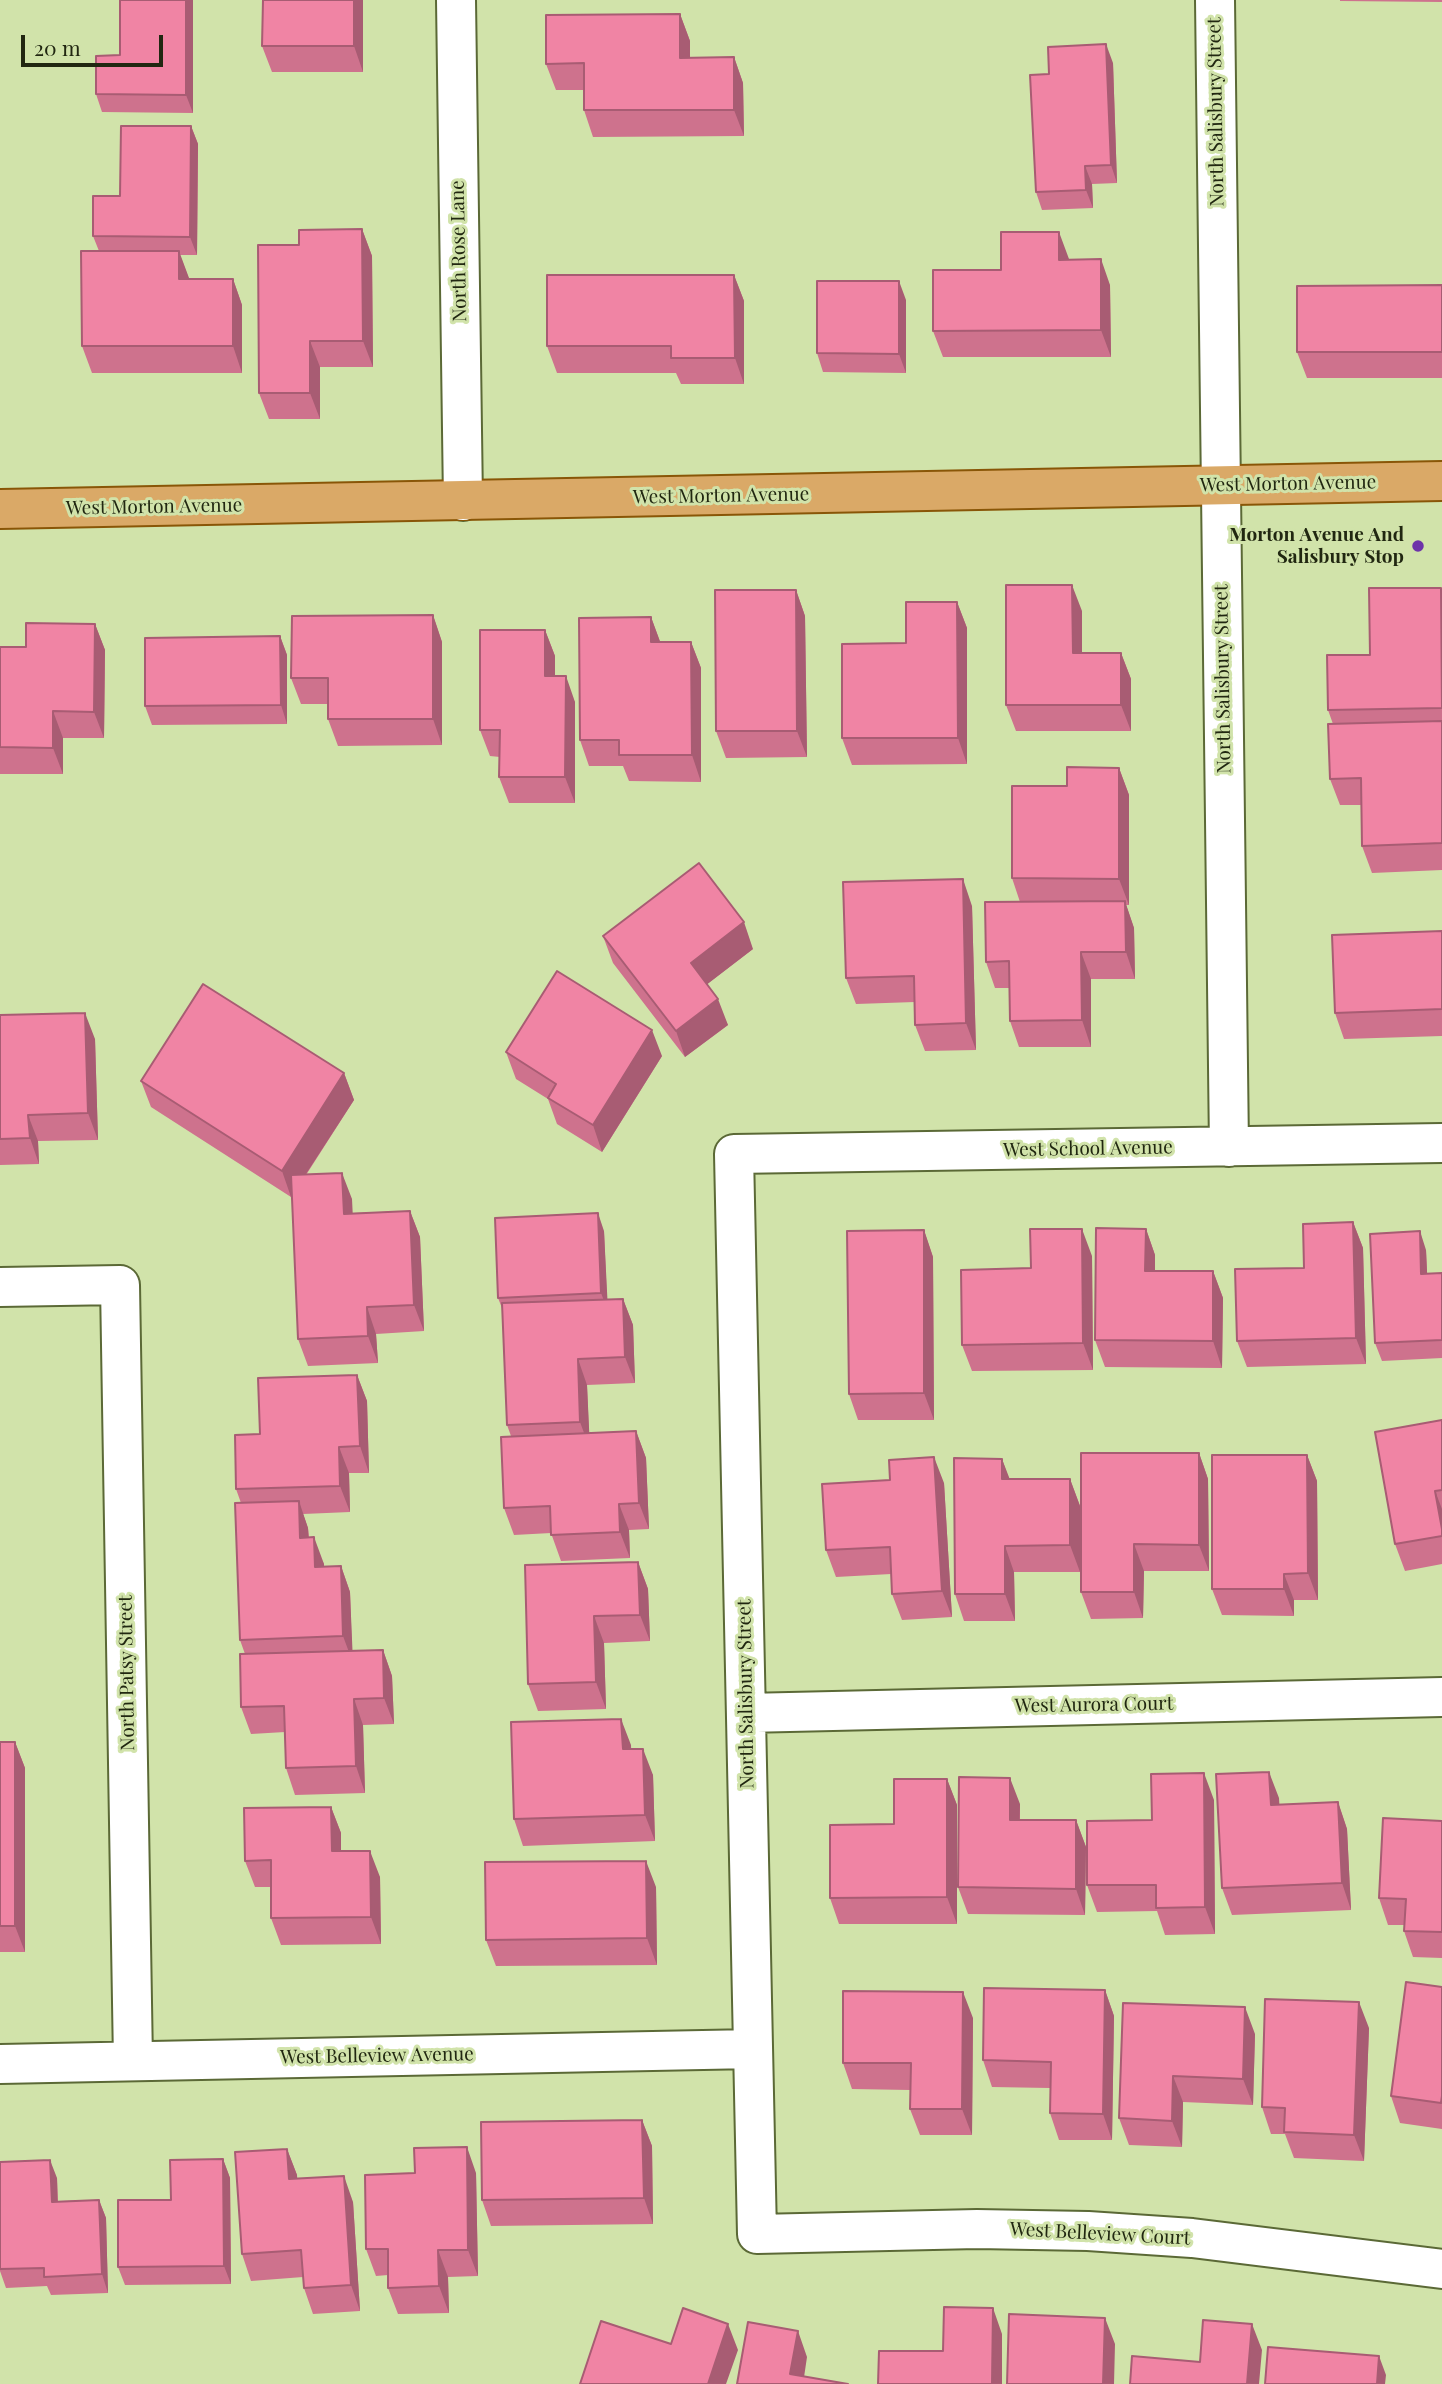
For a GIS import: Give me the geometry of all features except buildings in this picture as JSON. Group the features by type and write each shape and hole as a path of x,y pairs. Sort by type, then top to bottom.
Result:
{"main road":[{"name":"West Morton Avenue","path":"0,509 1442,481"}],"street":[{"name":"North Rose Lane","path":"456,0 463,501"},
{"name":"North Salisbury Street","path":"1215,0 1229,1147"},
{"name":"West School Avenue","path":"734,1154 1442,1143"},
{"name":"North Salisbury Street","path":"734,1154 757,2234"},
{"name":"North Patsy Street","path":"0,1287 120,1285 133,2061"},
{"name":"West Aurora Court","path":"746,1713 1442,1696"},
{"name":"West Belleview Avenue","path":"0,2064 754,2049"},
{"name":"West Belleview Court","path":"757,2234 977,2229 1088,2231 1192,2238 1442,2269"}],"place":[{"name":"Morton Avenue And Salisbury Stop","path":"1418,546"}]}
